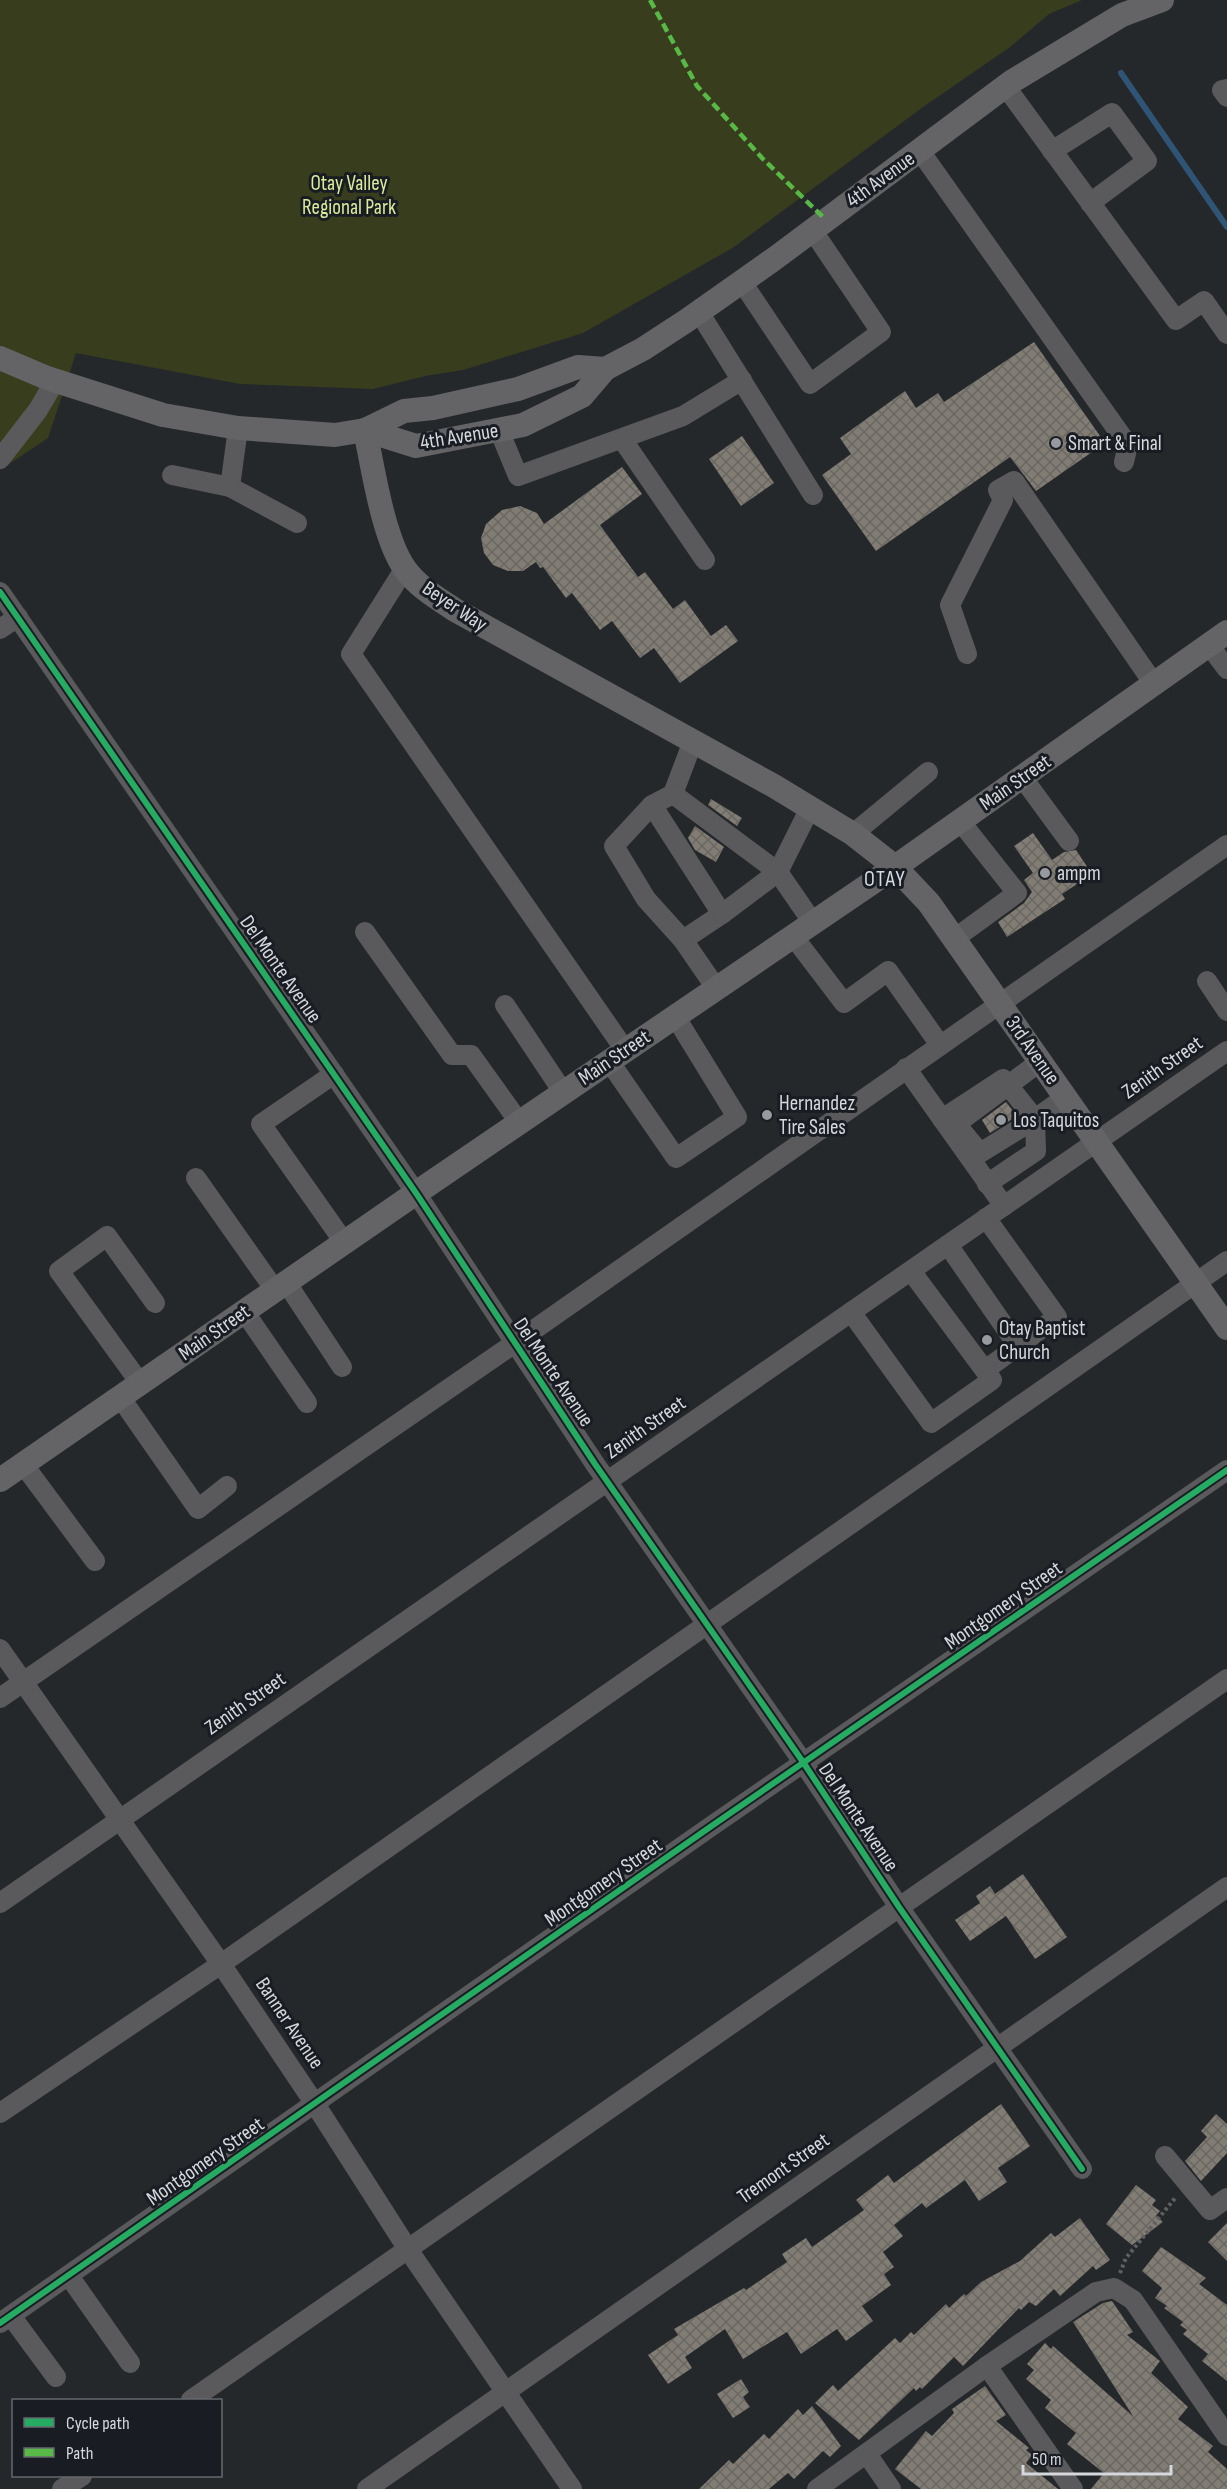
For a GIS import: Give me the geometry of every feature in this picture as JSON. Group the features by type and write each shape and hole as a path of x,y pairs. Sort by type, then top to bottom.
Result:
{"main road":[{"name":"4th Avenue","path":"365,430 416,446 523,425 582,396 605,369 643,349 742,282 1006,87 1062,49 1122,15 1162,0"},
{"path":"0,358 55,381 164,415 238,428 334,435 365,430"},
{"name":"4th Avenue","path":"365,430 404,411 433,408 518,389 578,367 605,369"},
{"name":"Beyer Way","path":"365,430 389,534 405,568 426,591 455,610 810,808 853,834 895,867"},
{"name":"Main Street","path":"0,1480 519,1122 895,867 1218,638"},
{"name":"3rd Avenue","path":"895,867 928,903 954,939 1227,1328"}],"street":[{"path":"1006,87 1176,320 1204,301 1227,334"},
{"path":"1227,89 1222,90 1227,97"},
{"path":"1053,151 1112,113 1147,161 1090,203"},
{"path":"920,151 1128,445 1124,462"},
{"path":"742,282 810,384 881,332 813,231"},
{"path":"699,312 813,495"},
{"path":"499,430 518,476 683,416 742,380"},
{"path":"0,459 38,410 55,381"},
{"path":"231,487 238,428"},
{"path":"622,439 705,560"},
{"path":"172,475 231,487 297,523"},
{"path":"968,654 950,605 1003,500 998,490 1014,481 1154,684"},
{"path":"405,568 351,654 617,1056 676,1158 737,1117 675,1016"},
{"name":"Del Monte Avenue","path":"0,592 416,1193 608,1482 803,1762 899,1907 1082,2169"},
{"path":"0,629 18,617"},
{"path":"1218,638 1227,669"},
{"path":"693,741 672,794 652,805 614,846 646,899 683,940 716,988"},
{"path":"853,834 928,772"},
{"path":"1022,777 1069,841"},
{"path":"672,794 778,872 803,929 844,1003 888,971 940,1045"},
{"path":"652,805 722,914"},
{"path":"683,940 778,872 810,808"},
{"path":"954,939 1017,893 960,821"},
{"path":"0,1698 514,1343 1227,845"},
{"path":"365,932 452,1055 471,1056 519,1122"},
{"path":"1207,981 1227,1011"},
{"path":"505,1005 563,1092"},
{"name":"Zenith Street","path":"0,1903 1227,1051"},
{"path":"1041,1060 956,1125 980,1153 1066,1097"},
{"path":"906,1068 1004,1206"},
{"path":"334,1074 261,1124 344,1242"},
{"path":"942,1119 1003,1079 1035,1119 1036,1151 987,1184"},
{"path":"196,1178 342,1367"},
{"path":"985,1370 1058,1317 986,1218"},
{"path":"140,1383 59,1271 107,1236 155,1303"},
{"path":"948,1245 1018,1346"},
{"path":"0,2113 221,1964 1227,1261"},
{"path":"851,1312 931,1423 992,1380 911,1270"},
{"path":"244,1311 308,1402"},
{"path":"120,1397 198,1509 227,1486"},
{"path":"23,1464 95,1561"},
{"name":"Montgomery Street","path":"6,2320 803,1762 1227,1470"},
{"name":"Banner Avenue","path":"0,1649 221,1964 315,2104 409,2251 572,2489"},
{"path":"192,2399 409,2251 1227,1679"},
{"name":"Tremont Street","path":"367,2489 1227,1887"},
{"path":"1165,2156 1210,2210 1227,2199"},
{"path":"69,2276 130,2363"},
{"path":"817,2489 987,2366 1096,2292 1114,2288 1133,2300 1227,2436"},
{"path":"6,2320 56,2378"},
{"path":"987,2366 1073,2489"},
{"path":"867,2454 891,2489"},
{"path":"62,2489 79,2477"}],"path":[{"path":"1114,2288 1126,2258 1167,2209 1186,2181"}],"green space":[{"name":"Otay Valley Regional Park","path":"0,0 1082,0 1049,14 1010,47 923,107 734,247 583,333 463,370 425,376 373,389 240,384 76,353 48,438 0,470"}],"building":[{"path":"1034,342 1105,443 1036,491 1010,457 876,551 822,475 851,454 840,438 905,391 916,408 938,393 944,402"},
{"path":"742,436 774,483 741,506 709,459"},
{"path":"622,467 642,494 600,525 638,577 645,572 673,609 685,600 711,636 726,625 738,641 680,683 654,648 640,658 612,621 600,630 572,593 566,598 543,567 540,568 536,562 523,571 508,571 493,565 484,553 481,538 486,524 502,510 520,506 537,513 544,524"},
{"path":"711,799 742,818 737,826 708,805"},
{"path":"695,826 724,847 716,862 695,850 688,838"},
{"path":"1033,833 1052,860 1064,852 1076,850 1092,874 1062,894 1065,899 1007,937 998,922 1024,903 1032,892 1024,880 1033,873 1014,846"},
{"path":"1006,1102 1017,1116 990,1133 982,1120"},
{"path":"1023,1874 1067,1937 1035,1959 1006,1916 970,1941 955,1920 980,1903 976,1896 990,1886 995,1894"},
{"path":"1001,2104 1030,2146 998,2168 1007,2182 979,2201 965,2180 926,2208 922,2203 894,2225 903,2236 883,2252 894,2267 884,2274 891,2285 862,2306 873,2321 846,2341 837,2329 801,2354 787,2332 743,2359 725,2329 685,2357 692,2368 668,2384 648,2355 678,2335 674,2329 744,2288 746,2290 787,2262 782,2254 806,2238 812,2247 864,2210 856,2200 888,2175 894,2183"},
{"path":"1216,2114 1227,2124 1227,2153 1201,2181 1185,2161 1207,2137 1201,2131"},
{"path":"1136,2185 1156,2200 1152,2205 1160,2211 1156,2216 1163,2222 1132,2245 1106,2224"},
{"path":"1080,2218 1110,2260 1096,2270 1093,2266 1060,2296 1054,2289 1036,2306 1029,2302 1021,2310 1019,2308 963,2366 954,2357 922,2389 920,2387 916,2391 914,2388 859,2440 815,2403 833,2385 838,2391 895,2338 900,2343 911,2332 914,2335 946,2304 949,2308 981,2282 1020,2261 1051,2233 1055,2237"},
{"path":"1227,2223 1227,2261 1208,2242"},
{"path":"1161,2247 1206,2278 1199,2284 1227,2305 1227,2381 1202,2361 1208,2354 1183,2334 1187,2330 1180,2325 1183,2322 1155,2298 1162,2288 1142,2271"},
{"path":"1112,2301 1133,2332 1127,2335 1160,2361 1151,2373 1188,2407 1178,2419 1213,2446 1208,2452 1227,2469 1227,2489 1091,2489 1104,2473 1067,2444 1076,2433 1045,2408 1051,2400 1026,2379 1034,2370 1027,2364 1045,2343 1051,2349 1053,2346 1133,2416 1073,2322 1103,2303"},
{"path":"741,2379 749,2392 743,2397 750,2407 733,2418 717,2394"},
{"path":"985,2386 1006,2415 996,2421 1029,2448 1026,2450 1032,2455 1026,2463 1058,2489 921,2489 895,2469 926,2431 932,2436 954,2413 952,2409"},
{"path":"812,2406 841,2446 830,2457 823,2451 794,2479 788,2473 769,2489 699,2489 729,2460 733,2464 764,2434 769,2439 798,2409 803,2415"}],"waterway":[{"path":"1121,73 1227,227"}],"marked path":[{"path":"650,0 697,86 763,159 825,219"}],"cycle path":[{"path":"0,592 416,1193 595,1464 1082,2169"},
{"path":"0,2323 713,1825 1227,1470"}],"place":[{"name":"Smart & Final","path":"1056,443"},
{"name":"ampm","path":"1045,873"},
{"name":"Hernandez Tire Sales","path":"767,1115"},
{"name":"Los Taquitos","path":"1001,1120"},
{"name":"Otay Baptist Church","path":"987,1340"}],"district":[{"name":"OTAY","path":"885,878"}]}
